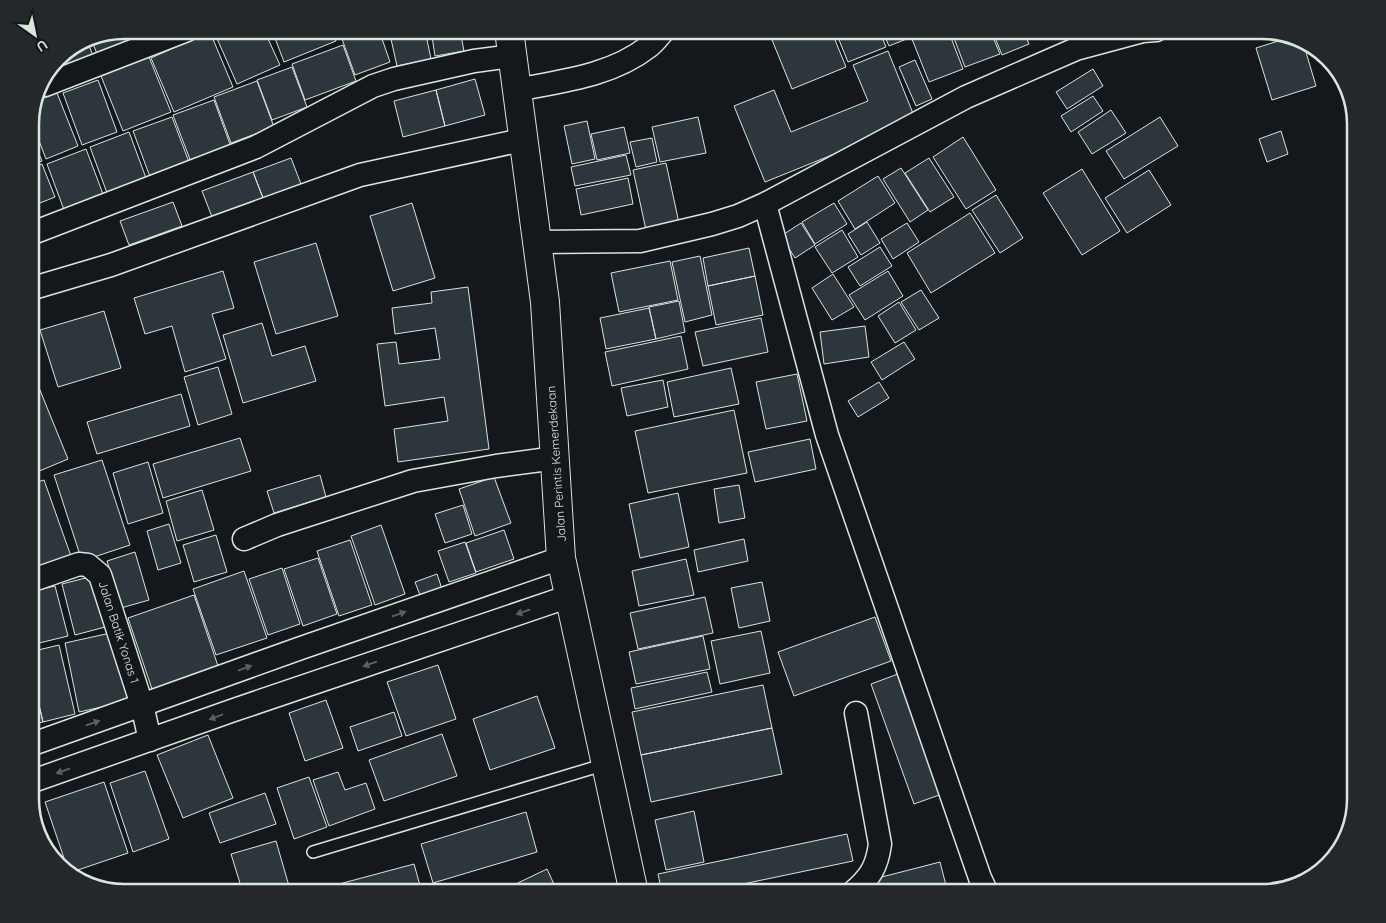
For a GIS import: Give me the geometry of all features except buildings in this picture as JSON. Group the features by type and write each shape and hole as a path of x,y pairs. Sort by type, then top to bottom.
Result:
{"main road":[{"name":"Jalan Perintis Kemerdekaan","path":"510,43 545,302 561,558 632,884"}],"street":[{"path":"49,84 164,39"},
{"path":"516,90 580,78 617,66 648,47 656,39"},
{"path":"536,242 640,241 738,216 765,204 966,98 1076,49 1116,39"},
{"path":"39,231 256,147 373,86 394,79 474,61 510,43"},
{"path":"39,286 111,265 360,175 522,140"},
{"path":"765,204 827,435 983,884"},
{"path":"244,539 277,525 413,481 496,466 556,458"},
{"path":"39,742 561,558"},
{"name":"Jalan Batik Yonas 1","path":"39,578 79,564 88,565 100,575 142,705 150,740"},
{"path":"39,779 570,596"},
{"path":"301,648 310,685"},
{"path":"856,713 880,844 877,863 862,884"}],"lane":[{"path":"313,852 606,764"}]}
